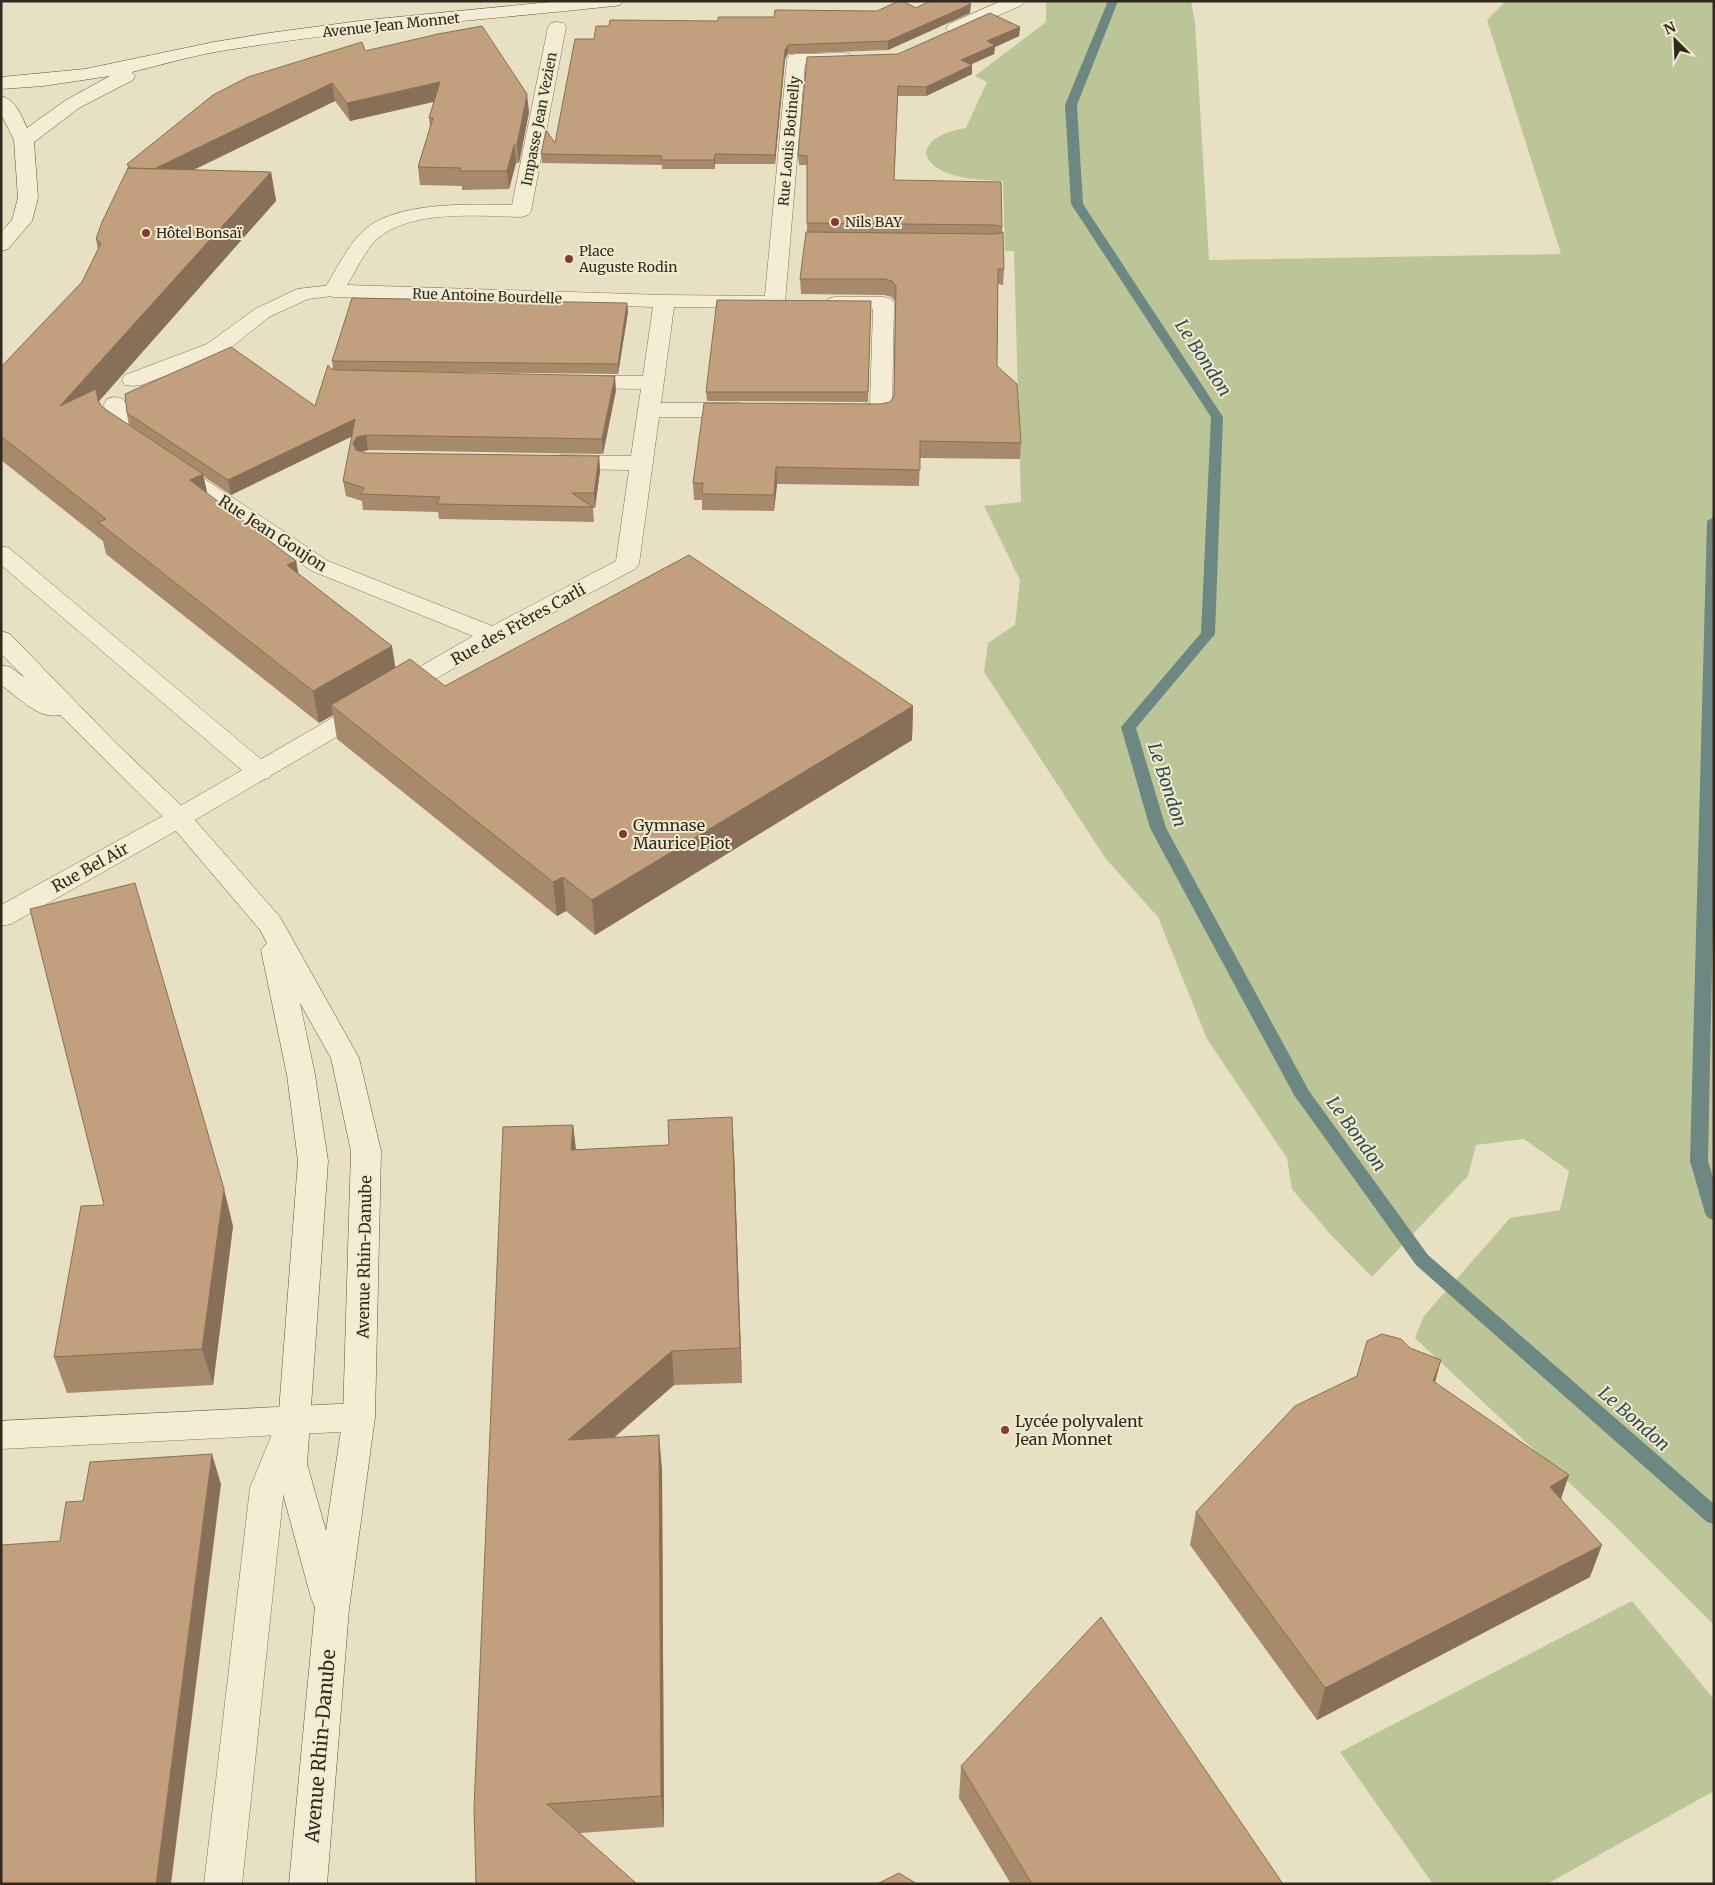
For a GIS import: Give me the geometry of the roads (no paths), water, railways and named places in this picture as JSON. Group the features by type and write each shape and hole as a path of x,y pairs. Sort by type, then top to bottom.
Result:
{"street":[{"name":"Avenue Jean Monnet","path":"1,83 58,79 169,58 218,46 326,32 614,1"},
{"path":"935,37 1016,1"},
{"name":"Impasse Jean Vezien","path":"334,291 369,236 384,226 406,218 461,209 520,211 557,27"},
{"name":"Avenue Jean Monnet","path":"24,140 48,121 85,97 122,78 169,58"},
{"name":"Rue Louis Botinelly","path":"795,302 790,240 782,214 796,59 862,58"},
{"path":"1,102 6,107 24,140 28,198 22,221 1,245"},
{"name":"Rue Antoine Bourdelle","path":"134,380 215,349 262,313 304,292 334,291 664,302 884,303 881,411 833,411"},
{"name":"Rue des Frères Carli","path":"179,818 493,635 628,564 664,302"},
{"path":"556,381 653,383"},
{"name":"Rue Jean Goujon","path":"114,404 118,432 320,566 493,635"},
{"path":"649,410 756,410"},
{"path":"544,462 642,463"},
{"path":"1,553 260,772"},
{"name":"Avenue Rhin-Danube","path":"1,639 107,749 179,818 270,924 345,1058 366,1151 359,1417 332,1609 308,1884"},
{"name":"Avenue Rhin-Danube","path":"1,673 107,749"},
{"name":"Rue Bel Air","path":"1,917 179,818"},
{"name":"Avenue Rhin-Danube","path":"270,924 301,1076 313,1161 291,1464 332,1609"},
{"path":"1,1435 359,1417"},
{"path":"223,1884 267,1488 293,1421"}],"waterway":[{"name":"Le Bondon","path":"1113,1 1071,105 1077,204 1217,417 1208,634 1128,727 1158,828 1303,1095 1422,1260 1714,1516"},
{"path":"1714,521 1699,1161 1714,1213"}],"place":[{"name":"Nils BAY","path":"835,222"},
{"name":"Hôtel Bonsaï","path":"146,233"},
{"name":"Place Auguste Rodin","path":"569,259"},
{"name":"Gymnase Maurice Piot","path":"623,834"},
{"name":"Lycée polyvalent Jean Monnet","path":"1005,1430"}]}
